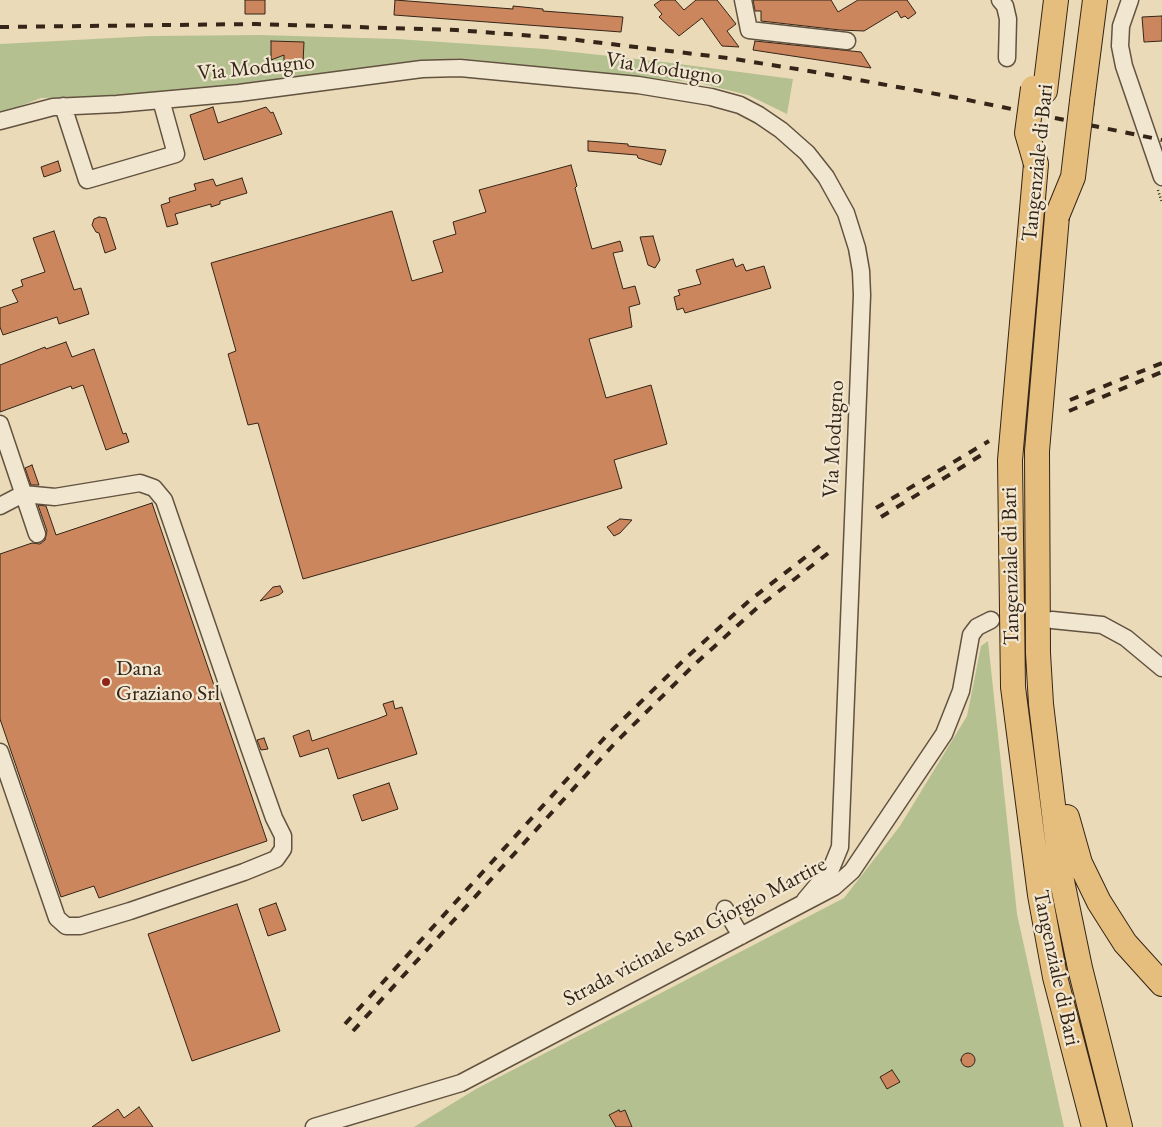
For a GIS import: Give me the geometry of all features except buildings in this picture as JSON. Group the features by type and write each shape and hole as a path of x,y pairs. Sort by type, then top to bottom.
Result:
{"highway":[{"path":"1039,0 1041,16 1039,90"},
{"name":"Tangenziale di Bari","path":"1056,0 1039,90 1036,164 1010,460 1013,687 1043,913 1055,977 1090,1121"},
{"name":"Tangenziale di Bari","path":"1082,0 1076,99 1056,216 1037,451 1038,653 1048,778 1062,881 1080,968 1120,1127"},
{"path":"1076,99 1095,0"},
{"path":"1038,653 1053,686 1068,828 1080,863 1099,902 1126,943 1162,984"}],"street":[{"path":"743,0 749,30 847,41"},
{"path":"1000,0 1005,6 1008,19 1007,58"},
{"path":"1130,0 1121,26 1120,46 1124,66 1162,177"},
{"name":"Via Modugno","path":"0,122 43,108 249,92 439,68 555,77 657,88 723,100 759,115 781,130 816,164 836,193 846,213 857,248 861,271 862,333 853,496 840,847 832,870 805,900"},
{"path":"63,106 87,180 176,154 161,100"},
{"path":"0,424 37,534"},
{"path":"0,506 23,494 55,498 140,483 154,488 164,500 254,762 274,818 283,836 283,849 276,859 244,872 130,911 80,926 66,926 57,918 0,752"},
{"name":"Strada vicinale San Giorgio Martire","path":"314,1127 461,1083 786,913 805,900 834,887 852,871 944,734 961,691 971,635 977,626 991,620"},
{"path":"1052,620 1102,625 1126,638 1162,668"},
{"path":"725,909 741,936"}],"green space":[{"path":"261,35 397,39 545,49 793,79 787,114 748,95 699,83 458,58 132,96 41,98 0,114 0,44 150,36"},
{"path":"988,641 1017,914 1064,1127 414,1127 476,1089 844,898 900,826 967,716 981,646"}],"railway":[{"path":"0,27 256,24 456,30 560,38 728,58 809,71 953,97 1162,140"},
{"path":"1070,400 1162,363"},
{"path":"1069,411 1162,372"},
{"path":"876,508 989,441"},
{"path":"881,517 988,451"},
{"path":"345,1024 608,734 688,656 750,600 825,542"},
{"path":"353,1031 616,742 695,664 757,608 831,551"}],"place":[{"name":"Dana Graziano Srl","path":"106,682"}]}
